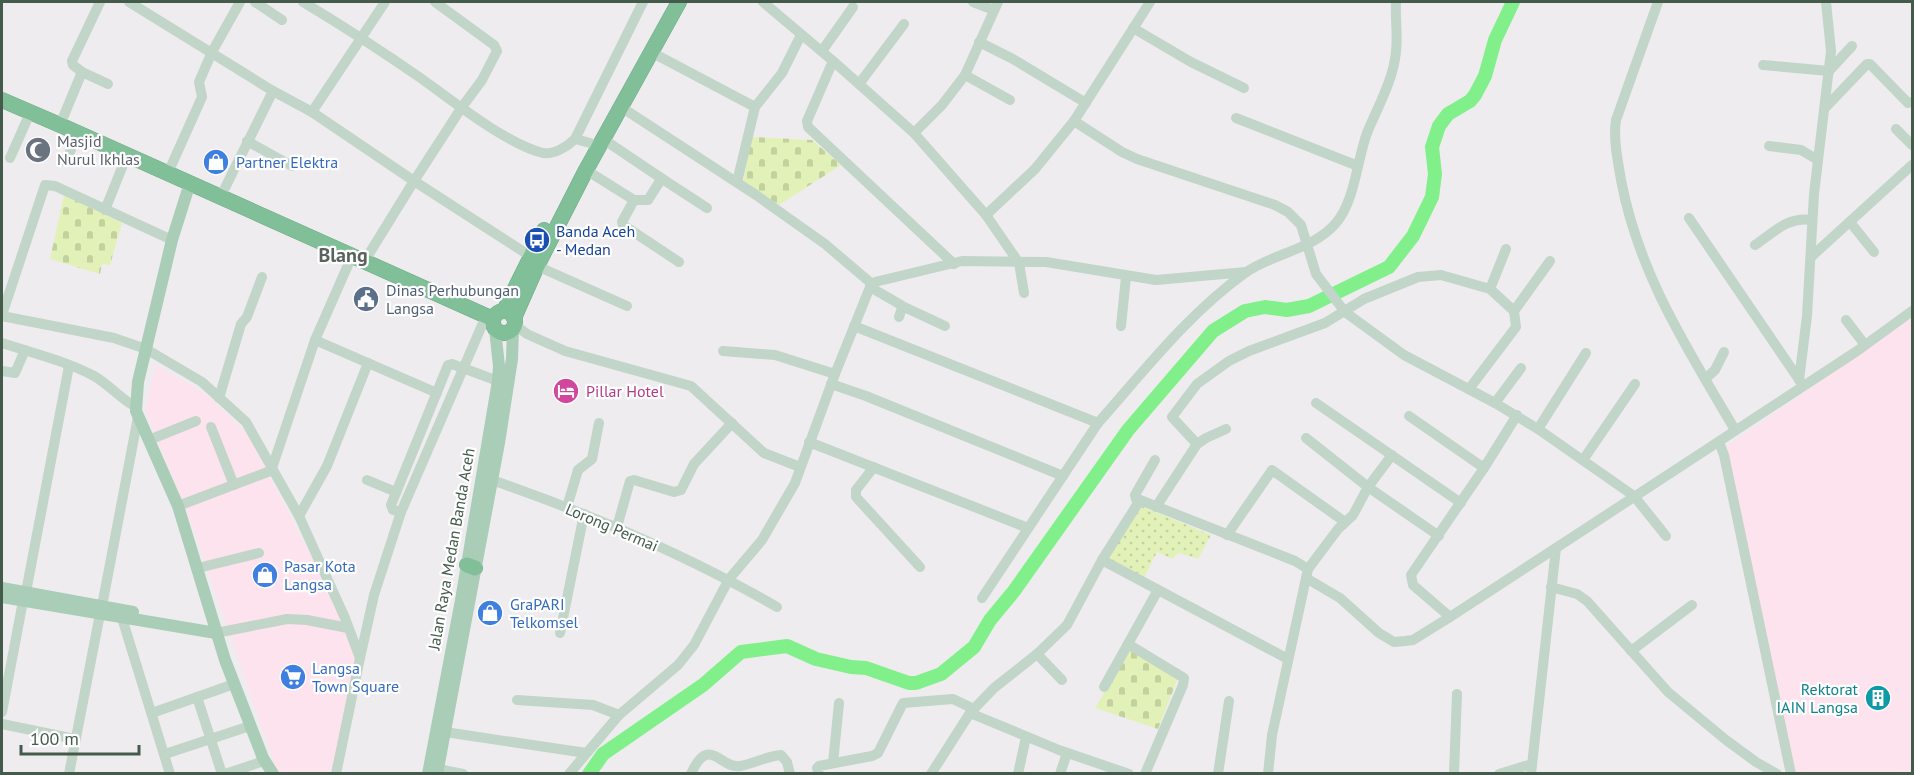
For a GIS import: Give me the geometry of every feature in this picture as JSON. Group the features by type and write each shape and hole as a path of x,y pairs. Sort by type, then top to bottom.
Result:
{"highway":[{"path":"2,100 503,321 592,142 669,2"},
{"path":"534,261 586,170 592,142 621,107 680,2"}],"main road":[{"path":"190,183 172,240 138,382 137,412 178,506 219,630 234,684 267,768"},
{"path":"434,772 445,732 471,567 492,480 512,359 503,321"},
{"name":"Jalan Raya Medan Banda Aceh","path":"434,772 471,567 498,381 503,321"},
{"path":"2,588 25,597"},
{"path":"2,597 25,597 219,630"},
{"path":"101,610 122,618 219,630"}],"street":[{"path":"100,2 72,61 73,65 82,72 108,84"},
{"path":"129,2 273,91 312,112 534,261 627,306"},
{"path":"168,173 202,97 199,82 212,52 240,2"},
{"path":"255,2 282,20"},
{"path":"303,2 362,37 488,126 520,143 543,153 592,142 664,180 707,208"},
{"path":"312,112 385,2"},
{"path":"178,506 272,469 315,340 358,259 482,80 497,50 494,45 435,2"},
{"path":"592,142 643,2"},
{"path":"763,2 914,133 986,215 1019,263 1024,293"},
{"path":"914,133 942,105 965,75 996,6 974,2"},
{"path":"986,215 1035,169 1074,121 1150,2"},
{"path":"982,598 1098,423 1172,339 1246,272 1308,243 1327,232 1338,221 1345,208 1367,135 1391,76 1396,52 1396,2"},
{"path":"1658,2 1616,120 1615,131 1626,204 1643,259 1666,311 1735,430"},
{"path":"1801,383 1808,316 1811,220 1831,51 1826,2"},
{"path":"822,51 853,7"},
{"path":"859,84 904,24"},
{"path":"1133,28 1191,62 1244,88"},
{"path":"737,182 755,107 782,73 801,35"},
{"path":"979,42 1086,103"},
{"path":"1829,71 1852,46"},
{"path":"651,52 755,107"},
{"path":"833,61 807,121 808,127 954,264"},
{"path":"1825,109 1867,64 1870,64 1908,103 1912,102"},
{"path":"1763,65 1829,71"},
{"path":"60,124 82,72"},
{"path":"965,75 1010,100"},
{"path":"221,196 273,91"},
{"path":"621,107 737,182 825,244 900,312 945,326"},
{"path":"10,158 30,113"},
{"path":"1236,118 1358,166"},
{"path":"1074,121 1137,159 1275,205 1288,212 1301,225 1316,274 1343,310 1404,355 1495,402 1583,460 1634,496 1666,536"},
{"path":"1896,129 1912,144"},
{"path":"66,162 78,132"},
{"path":"247,141 292,166"},
{"path":"1769,146 1800,150 1818,160"},
{"path":"105,210 127,155"},
{"path":"1811,257 1912,165"},
{"path":"586,170 634,200 648,200 660,181 664,180"},
{"path":"172,240 55,186 44,186 2,315 114,338 146,349 202,382 246,422 299,516 360,658"},
{"path":"634,200 622,224 679,262"},
{"path":"1689,218 1801,383"},
{"path":"1755,245 1791,221 1811,220"},
{"path":"1850,222 1874,252"},
{"path":"1490,289 1506,249"},
{"path":"569,774 619,715 678,665 694,645 729,579 762,540 795,483 833,379 871,286 885,279 976,261 1058,264 1126,277 1164,280 1246,272"},
{"path":"1514,311 1550,261"},
{"path":"1197,444 1172,417 1197,384 1229,361 1249,351 1325,324 1343,310 1387,288 1432,274 1455,278 1490,289 1514,311 1516,327 1469,389"},
{"path":"219,398 241,324 247,317 262,277"},
{"path":"1121,326 1126,277"},
{"path":"1155,460 1135,495 1136,499 1295,561 1379,633 1394,642 1413,640 1719,442 1801,383 1865,345 1912,311"},
{"path":"1846,320 1865,345"},
{"path":"336,774 375,594 401,513 464,368 503,321 565,351 691,386 764,453 800,467"},
{"path":"854,327 1098,423"},
{"path":"315,340 437,393"},
{"path":"2,343 84,371 106,383 137,412 69,774"},
{"path":"2,371 15,373 25,350"},
{"path":"723,351 775,354 866,396 1063,476"},
{"path":"1705,379 1715,370 1724,352"},
{"path":"1538,429 1586,353"},
{"path":"299,516 327,466 368,363"},
{"path":"401,513 391,507 448,365 452,364 498,381"},
{"path":"2,712 69,366"},
{"path":"1495,402 1521,368"},
{"path":"1583,460 1635,384"},
{"path":"1316,403 1461,503"},
{"path":"1450,617 1413,585 1412,578 1416,565 1461,503 1517,415"},
{"path":"1409,416 1484,468"},
{"path":"149,440 196,420"},
{"path":"567,507 578,470 592,459 599,423"},
{"path":"617,527 630,481 634,480 674,492 681,490 694,464 732,423"},
{"path":"211,427 234,485"},
{"path":"1156,507 1197,444 1226,429"},
{"path":"1306,438 1368,487 1438,536"},
{"path":"809,442 1028,528"},
{"path":"1719,442 1724,455 1791,774"},
{"path":"1268,774 1272,735 1307,573 1345,522 1353,515 1368,487 1392,455"},
{"path":"874,467 856,490 856,497 920,567"},
{"path":"1227,535 1272,470 1345,522"},
{"path":"367,480 396,492"},
{"name":"Lorong Permai","path":"492,480 617,527 729,579 777,607"},
{"path":"931,774 972,711 994,688 1037,654 1067,625 1102,560 1140,500"},
{"path":"560,633 584,514"},
{"path":"1499,774 1532,769 1556,548"},
{"path":"198,568 259,554"},
{"path":"1102,560 1288,659"},
{"path":"1551,587 1576,594 1587,601 1668,692 1695,716 1756,762 1777,774"},
{"path":"1104,687 1158,590"},
{"path":"1631,651 1692,605"},
{"path":"122,618 170,774"},
{"path":"219,630 287,619 307,620 348,628"},
{"path":"1128,644 1184,678 1145,774"},
{"path":"1037,654 1062,680"},
{"path":"152,713 234,684"},
{"path":"1454,774 1457,694"},
{"path":"196,697 224,774 267,768"},
{"path":"819,774 817,767 878,753 903,703 953,699 972,711 1026,737 1129,774"},
{"path":"517,700 593,705 619,715"},
{"path":"1218,774 1229,701"},
{"path":"833,764 839,703"},
{"path":"2,724 75,739"},
{"path":"165,754 250,726"},
{"path":"445,732 586,753"},
{"path":"1018,774 1026,737"},
{"path":"1059,774 1067,753"},
{"path":"691,774 698,761 711,754 737,767 781,755 787,762 790,774"},
{"path":"434,772 463,774"}],"shaded area":[{"path":"1912,318 1912,773 1794,773 1727,446"},
{"name":"Pasar Kota Langsa","path":"156,365 207,395 248,435 345,622 356,656 331,773 277,772 193,528 145,410"}],"green space":[{"path":"752,137 812,140 841,165 779,205 743,182"},
{"path":"64,195 122,223 110,265 102,264 100,274 50,259"},
{"path":"1141,506 1211,535 1198,559 1179,553 1172,559 1157,552 1144,578 1107,559"},
{"path":"1129,650 1178,678 1158,729 1095,708"}],"waterway":[{"path":"589,774 603,754 703,685 741,652 787,646 816,659 866,668 909,683 916,683 941,674 974,647 990,620 1014,591 1128,430 1213,331 1245,311 1265,307 1287,310 1309,306 1389,267 1413,236 1432,197 1435,174 1432,147 1439,126 1448,114 1470,101 1475,95 1485,76 1495,40 1513,2"}],"place":[{"name":"Masjid Nurul Ikhlas","path":"38,150"},
{"name":"Partner Elektra","path":"216,162"},
{"name":"Banda Aceh - Medan","path":"537,240"},
{"name":"Dinas Perhubungan Langsa","path":"366,299"},
{"name":"Pillar Hotel","path":"566,391"},
{"name":"Pasar Kota Langsa","path":"265,575"},
{"name":"GraPARI Telkomsel","path":"490,613"},
{"name":"Langsa Town Square","path":"293,677"},
{"name":"Rektorat IAIN Langsa","path":"1878,698"}],"district":[{"name":"Blang","path":"343,255"}]}
